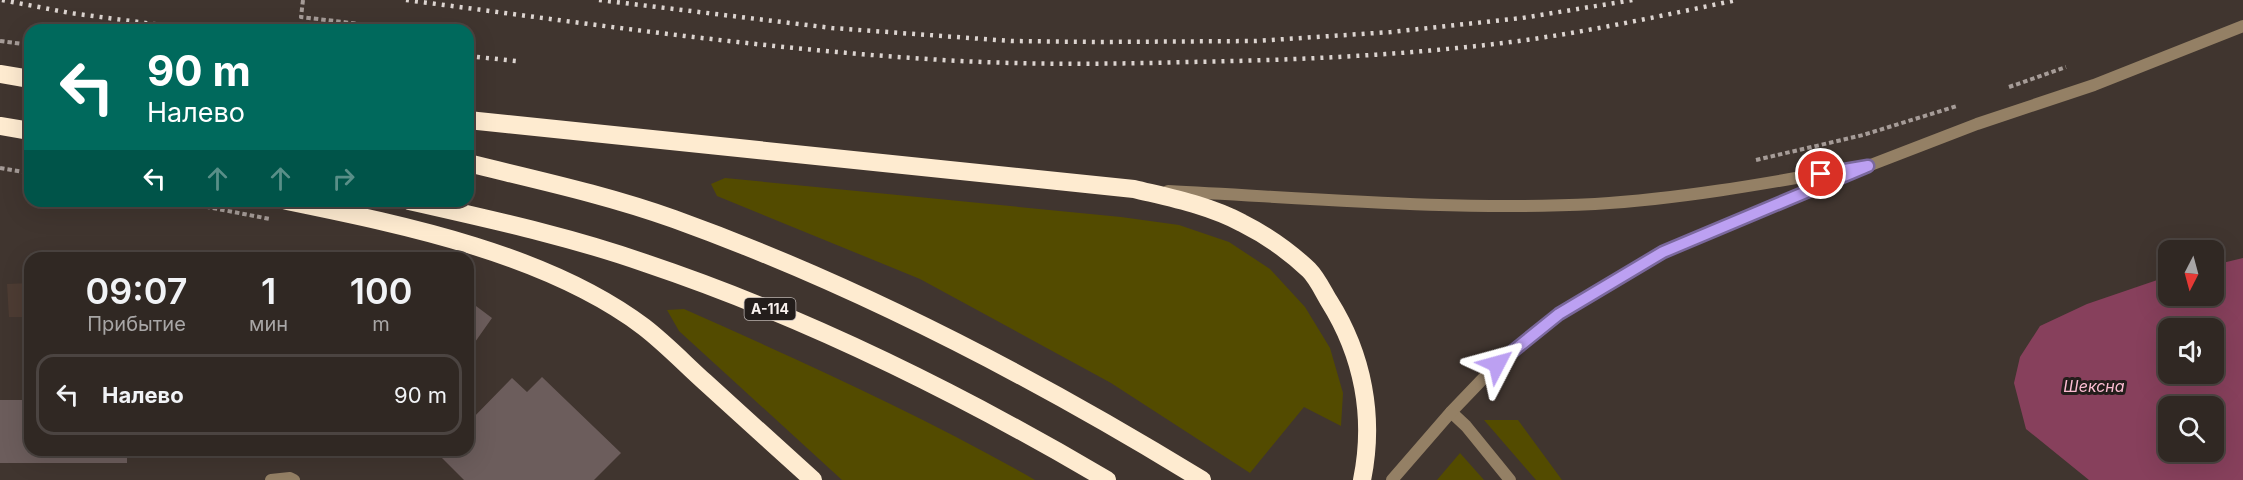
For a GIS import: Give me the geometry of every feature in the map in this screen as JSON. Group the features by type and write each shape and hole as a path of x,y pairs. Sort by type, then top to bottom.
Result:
{"highway":[{"path":"0,68 24,70"},
{"path":"0,74 24,78"},
{"path":"474,121 1134,189 1194,203 1242,223 1283,248 1311,272 1336,312 1352,344 1364,387 1366,426 1362,480"},
{"path":"3,127 24,130"},
{"path":"474,164 601,196 673,218 770,256 962,343 1054,392 1202,480"},
{"path":"316,207 382,221 464,243 523,263 592,294 644,327 813,480"},
{"name":"А-114","path":"435,207 529,229 643,262 750,300 857,348 965,402 1107,480"}],"street":[{"path":"1392,480 1451,412 1497,364 1559,314 1654,257 1868,166 1977,124 2094,85 2243,26"},
{"path":"1134,189 1454,205 1595,204 1727,190 1868,166"},
{"path":"1451,412 1466,426 1510,480"},
{"path":"271,480 290,478 294,480"}],"path":[{"path":"303,0 301,17 359,24"},
{"path":"0,41 24,44"},
{"path":"2003,90 2066,67"},
{"path":"1750,161 1863,135 1960,104"},
{"path":"0,168 24,173"}],"shaded area":[{"path":"725,178 1121,217 1179,225 1229,242 1270,269 1305,307 1330,348 1343,393 1341,426 1304,407 1250,473 1111,383 920,279 717,196 711,184"},
{"path":"24,283 24,317 9,317 7,284"},
{"path":"684,309 906,411 1035,480 842,480 679,331 667,310"},
{"path":"1484,420 1518,420 1562,480 1536,480"},
{"path":"1460,453 1484,480 1437,480"}],"water":[{"name":"Шексна","path":"2243,258 2243,480 2089,480 2026,429 2014,383 2020,357 2040,326 2087,304 2158,280 2158,306 2224,306 2224,263"}],"building":[{"path":"474,304 492,318 474,344"},
{"path":"542,377 621,453 594,480 464,480 440,456 474,456 474,417 512,378 527,392"},
{"path":"0,400 24,400 24,456 127,456 127,463 0,463"}],"railway":[{"path":"2,0 70,13 153,24"},
{"path":"406,0 683,36 822,51 961,61 1075,64 1272,60 1437,50 1574,32 1737,0"},
{"path":"599,0 832,28 1011,41 1097,42 1256,41 1391,32 1522,18 1633,0"},
{"path":"474,57 516,61"}],"route":[{"path":"1497,364 1559,314 1663,252 1868,166 1821,174"}]}
